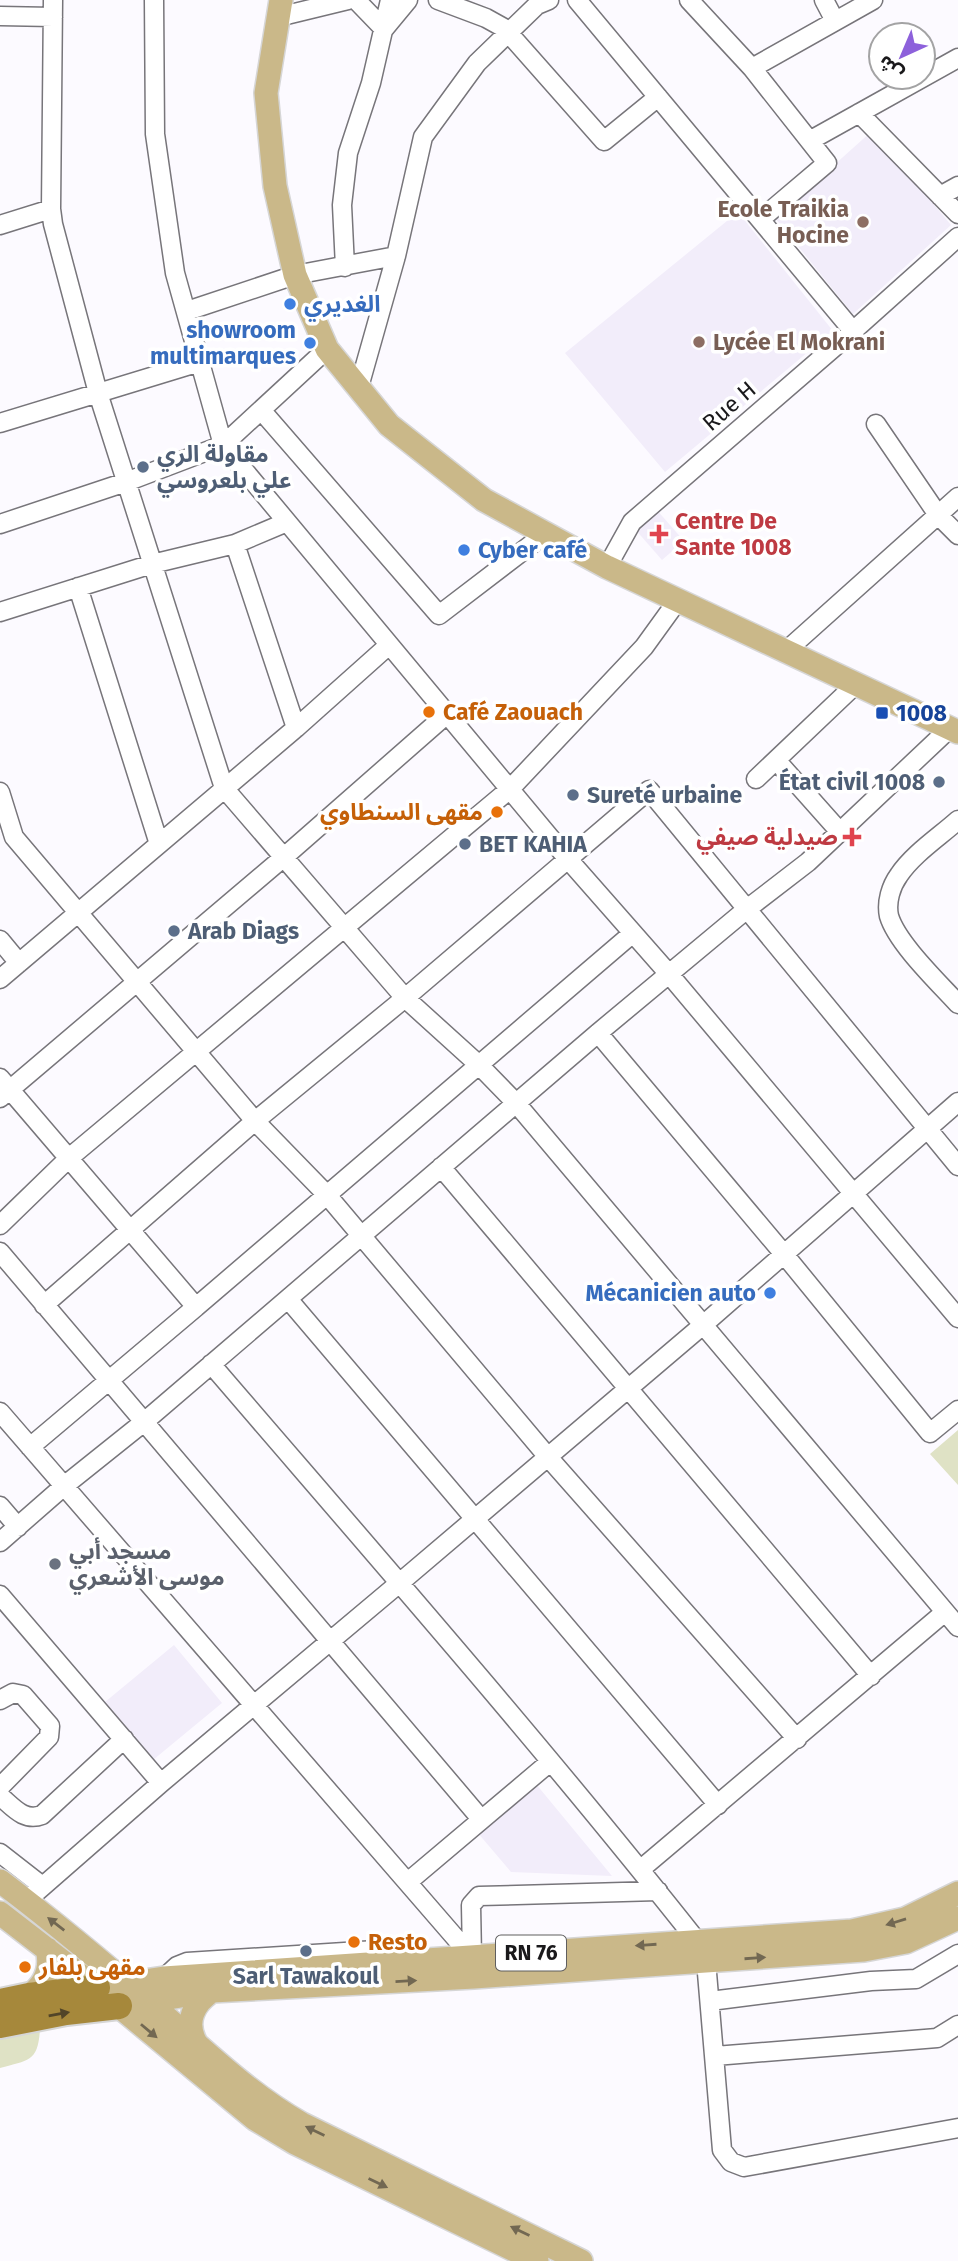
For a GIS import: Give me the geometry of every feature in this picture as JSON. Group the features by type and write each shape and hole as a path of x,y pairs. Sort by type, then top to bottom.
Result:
{"highway":[{"path":"0,2003 29,1996 97,1988"},
{"name":"RN 76","path":"0,2025 66,2012 123,1994"}],"main road":[{"path":"280,9 266,93 275,186 295,275 327,349 389,425 484,500 545,534 607,567 954,730"},
{"path":"0,1881 34,1893 123,1994 256,2119 295,2143 537,2261"},
{"name":"RN 76","path":"123,1994 148,2001 212,1991 852,1931 905,1919 958,1893"},
{"path":"0,1913 97,1988 123,1994"},
{"name":"RN 76","path":"703,1947 863,1950 906,1942 958,1918"},
{"path":"29,1996 45,1979 49,1960 47,1949"},
{"name":"RN 76","path":"123,1994 164,1978 427,1959 473,1967"},
{"path":"196,2043 190,2029 191,2015 200,2001 212,1991"},
{"path":"148,2001 276,2110 581,2261"}],"street":[{"path":"154,0 155,134 175,273 223,445 958,1318"},
{"path":"280,9 348,0"},
{"path":"356,0 384,29"},
{"path":"345,267 342,205 348,153 370,83 390,0"},
{"path":"384,29 408,0"},
{"path":"438,0 499,24 604,141 658,97"},
{"path":"359,387 396,256 424,137 477,63 537,5 549,0"},
{"path":"577,0 853,331"},
{"path":"689,0 752,68 827,163 761,219"},
{"path":"824,0 835,21"},
{"path":"752,68 873,0"},
{"path":"0,16 53,8 53,224 99,393 224,788 405,998 479,1065 516,1103 958,1627"},
{"path":"811,140 958,58"},
{"path":"859,113 958,214"},
{"path":"940,196 958,186"},
{"path":"0,225 51,209"},
{"name":"Rue H","path":"607,567 632,522 958,237"},
{"path":"187,311 295,275 396,256"},
{"path":"0,524 127,482 223,445 327,349"},
{"path":"0,423 201,362"},
{"path":"261,410 439,615 545,534"},
{"path":"876,424 938,515 958,535"},
{"path":"786,651 958,497"},
{"path":"0,611 152,564 234,544 287,522"},
{"path":"234,544 296,728"},
{"path":"78,587 159,844"},
{"path":"0,1225 69,1158 510,789 644,647 678,600"},
{"path":"0,979 390,645"},
{"path":"756,779 856,684"},
{"path":"196,1307 69,1158 3,1089 138,982 447,714"},
{"path":"0,1542 598,1033 808,862 954,730"},
{"path":"776,760 841,832"},
{"path":"44,1305 256,1121 649,790 958,1166"},
{"path":"0,794 14,837 256,1121 327,1195 548,1457 797,1739"},
{"path":"957,822 904,869 892,886 888,908 902,941 958,1004"},
{"path":"30,1447 633,933"},
{"path":"0,940 19,963"},
{"path":"598,1033 930,1433 958,1410"},
{"path":"0,1853 34,1893 160,1783 703,1325 958,1102"},
{"path":"441,1167 871,1676"},
{"path":"0,1252 481,1819"},
{"path":"288,1299 718,1805"},
{"path":"211,1364 641,1869 703,1947 722,2150 732,2162 744,2167 958,2128"},
{"path":"0,1412 254,1704 332,1798 409,1881 473,1967"},
{"path":"0,1506 18,1527"},
{"path":"3,1605 160,1783"},
{"path":"641,1869 945,1612"},
{"path":"0,1700 13,1693 23,1695 50,1727 51,1732 0,1787"},
{"path":"0,1796 24,1816 33,1818 42,1815 124,1740"},
{"path":"409,1881 550,1762"},
{"path":"473,1967 471,1905 479,1896 658,1891"},
{"path":"863,1950 871,1981"},
{"path":"710,2001 871,1981 916,1979 958,1954"},
{"path":"715,2056 937,2038 958,2025"}],"shaded area":[{"name":"Ecole Traikia Hocine","path":"872,131 951,225 853,314 775,218"},
{"name":"Lycée El Mokrani","path":"738,212 833,331 665,472 565,353"},
{"name":"Centre De Sante 1008","path":"656,509 684,541 662,560 634,528"},
{"path":"174,1645 222,1703 153,1760 105,1702"},
{"path":"536,1784 612,1876 511,1872 477,1832"}],"green space":[{"path":"958,1430 958,1485 930,1454"},
{"path":"40,2029 37,2048 30,2058 0,2068 0,2037"}],"place":[{"name":"Ecole Traikia Hocine","path":"863,222"},
{"name":"الغديري","path":"290,304"},
{"name":"Lycée El Mokrani","path":"699,342"},
{"name":"showroom multimarques","path":"310,343"},
{"name":"مقاولة الري علي بلعروسي","path":"143,467"},
{"name":"Centre De Sante 1008","path":"659,534"},
{"name":"Cyber café","path":"464,550"},
{"name":"Café Zaouach","path":"429,712"},
{"name":"1008","path":"882,713"},
{"name":"État civil 1008","path":"939,782"},
{"name":"Sureté urbaine","path":"573,795"},
{"name":"مقهى السنطاوي","path":"497,812"},
{"name":"صيدلية صيفي","path":"852,837"},
{"name":"BET KAHIA","path":"465,844"},
{"name":"Arab Diags","path":"174,931"},
{"name":"Mécanicien auto","path":"770,1293"},
{"name":"مسجد أبي موسى الأشعري","path":"55,1564"},
{"name":"Resto","path":"354,1942"},
{"name":"Sarl Tawakoul","path":"306,1951"},
{"name":"مقهى بلفار","path":"25,1967"}]}
